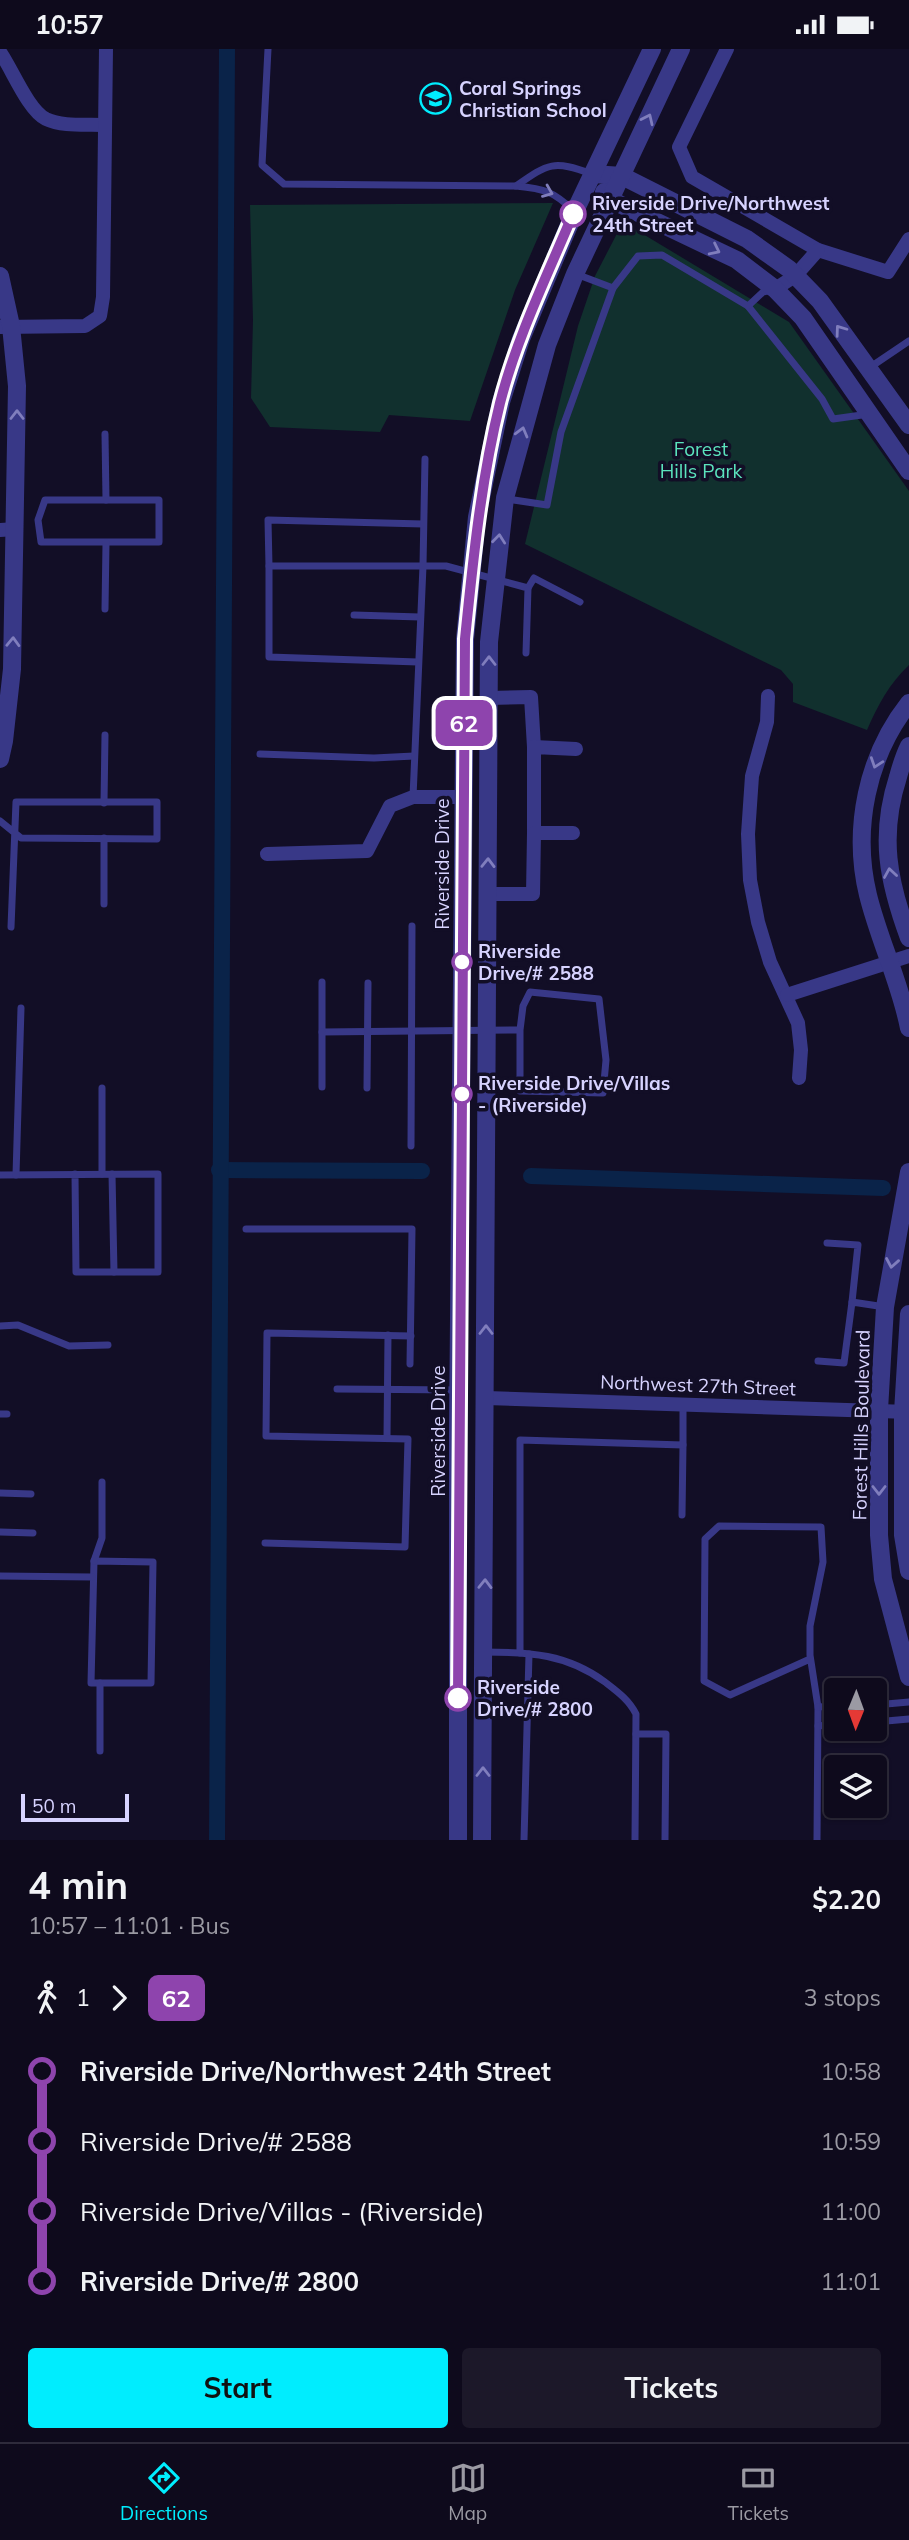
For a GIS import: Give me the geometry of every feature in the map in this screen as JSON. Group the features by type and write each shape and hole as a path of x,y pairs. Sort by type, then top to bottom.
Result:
{"street":[{"path":"6,326 85,326 100,316 103,297 106,49"},
{"name":"Riverside Drive","path":"458,1840 458,1431 465,639 477,517 501,402 521,339 575,211 652,49"},
{"path":"482,1840 489,642 495,580 505,498 547,345 575,274 681,49"},
{"path":"727,49 679,147 692,177 818,250 888,272 909,239"},
{"path":"0,52 32,107 44,118 60,123 105,125"},
{"path":"593,174 622,176 747,239 795,276 820,301 909,425"},
{"path":"593,174 609,199 737,260 775,289 803,318 909,471"},
{"path":"775,289 795,276 818,250"},
{"path":"0,276 17,386 11,526 12,669 0,759"},
{"path":"488,894 533,894 534,833 531,691 489,698"},
{"path":"768,696 767,722 752,776 748,834 750,880 758,922 770,962 798,1023 801,1050 799,1078"},
{"path":"909,703 902,723 876,759 864,805 862,837 863,869 868,895 891,961 909,1028"},
{"path":"909,746 890,803 886,849 891,882 909,938"},
{"path":"534,747 576,749"},
{"path":"267,854 367,851 390,806 413,797 463,797"},
{"path":"534,833 573,833"},
{"path":"787,995 909,956"},
{"name":"Forest Hills Boulevard","path":"908,1180 885,1307 879,1410 879,1535 883,1579 909,1677"},
{"path":"909,1314 903,1535 909,1571"},
{"path":"459,1364 476,1389 486,1398"},
{"path":"458,1431 470,1411 486,1398"},
{"name":"Northwest 27th Street","path":"486,1398 906,1412"}],"lane":[{"path":"268,49 262,166 284,184 516,186 537,188 556,194 575,211"},
{"path":"516,186 543,167 564,164 593,174"},
{"path":"505,498 547,505 561,432 613,288 638,256 662,255 748,306 822,399 833,419 869,414"},
{"path":"575,274 613,288"},
{"path":"748,306 763,292 775,289"},
{"path":"868,368 907,345"},
{"path":"105,434 106,500"},
{"path":"413,797 425,459"},
{"path":"45,500 106,500 159,500 159,542 41,542 38,520 45,500"},
{"path":"11,526 38,520"},
{"path":"418,662 269,657 268,520 424,524"},
{"path":"106,543 106,609"},
{"path":"269,566 446,566 528,588"},
{"path":"526,653 528,588 534,578 580,603"},
{"path":"354,615 420,617"},
{"path":"104,803 105,735"},
{"path":"260,754 374,758 414,756"},
{"path":"0,821 14,831 21,838 157,839 156,803 16,802 14,831 11,927"},
{"path":"104,838 104,904"},
{"path":"411,1146 412,926"},
{"path":"322,982 322,1087"},
{"path":"367,1088 368,983"},
{"path":"530,992 599,999 606,1060 603,1093 520,1091 520,1030 523,1006 530,992"},
{"path":"16,1175 21,1007"},
{"path":"322,1032 520,1030"},
{"path":"102,1088 102,1174"},
{"path":"0,1175 75,1174 158,1174 158,1272 76,1272 75,1174"},
{"path":"112,1174 114,1272"},
{"path":"246,1229 412,1229 410,1364"},
{"path":"818,1361 845,1363 858,1245 828,1243"},
{"path":"852,1302 885,1307"},
{"path":"0,1326 18,1325 69,1346 108,1345"},
{"path":"265,1543 405,1546 408,1439 266,1436 267,1333 411,1336"},
{"path":"387,1438 388,1335"},
{"path":"337,1389 459,1390"},
{"path":"682,1515 683,1404"},
{"path":"524,1840 525,1653 520,1440 683,1444"},
{"path":"94,1561 153,1562 151,1683 91,1683 92,1577 94,1561 102,1538 102,1482"},
{"path":"0,1493 31,1494"},
{"path":"810,1659 730,1695 704,1681 705,1539 719,1526 821,1527 823,1562 810,1626 810,1659 818,1707 817,1840"},
{"path":"0,1532 33,1533"},
{"path":"0,1576 92,1577"},
{"path":"484,1652 525,1653 563,1659 590,1671 631,1705 636,1714 635,1840"},
{"path":"100,1683 100,1751"},
{"path":"887,1704 909,1702"},
{"path":"818,1707 824,1707"},
{"path":"887,1721 909,1719"},
{"path":"818,1725 824,1725"},
{"path":"636,1734 666,1734 665,1840"}],"green space":[{"path":"553,203 515,290 470,421 389,415 380,432 270,427 251,398 253,320 250,205"},
{"name":"Forest Hills Park","path":"623,222 789,322 909,491 909,665 885,695 867,730 793,702 793,684 781,670 525,544 578,326 595,276"}],"waterway":[{"path":"217,1840 227,49"},
{"path":"219,1170 422,1171"},
{"path":"531,1176 883,1188"}],"bus line":[{"name":"62","path":"458,1698 465,639 477,517 501,402 521,339 573,214"}],"place":[{"name":"Coral Springs Christian School","path":"436,99"},
{"name":"Riverside Drive/Northwest 24th Street","path":"573,214"},
{"name":"Riverside Drive/# 2588","path":"462,962"},
{"name":"Riverside Drive/Villas - (Riverside)","path":"462,1094"},
{"name":"Riverside Drive/# 2800","path":"458,1698"}]}
